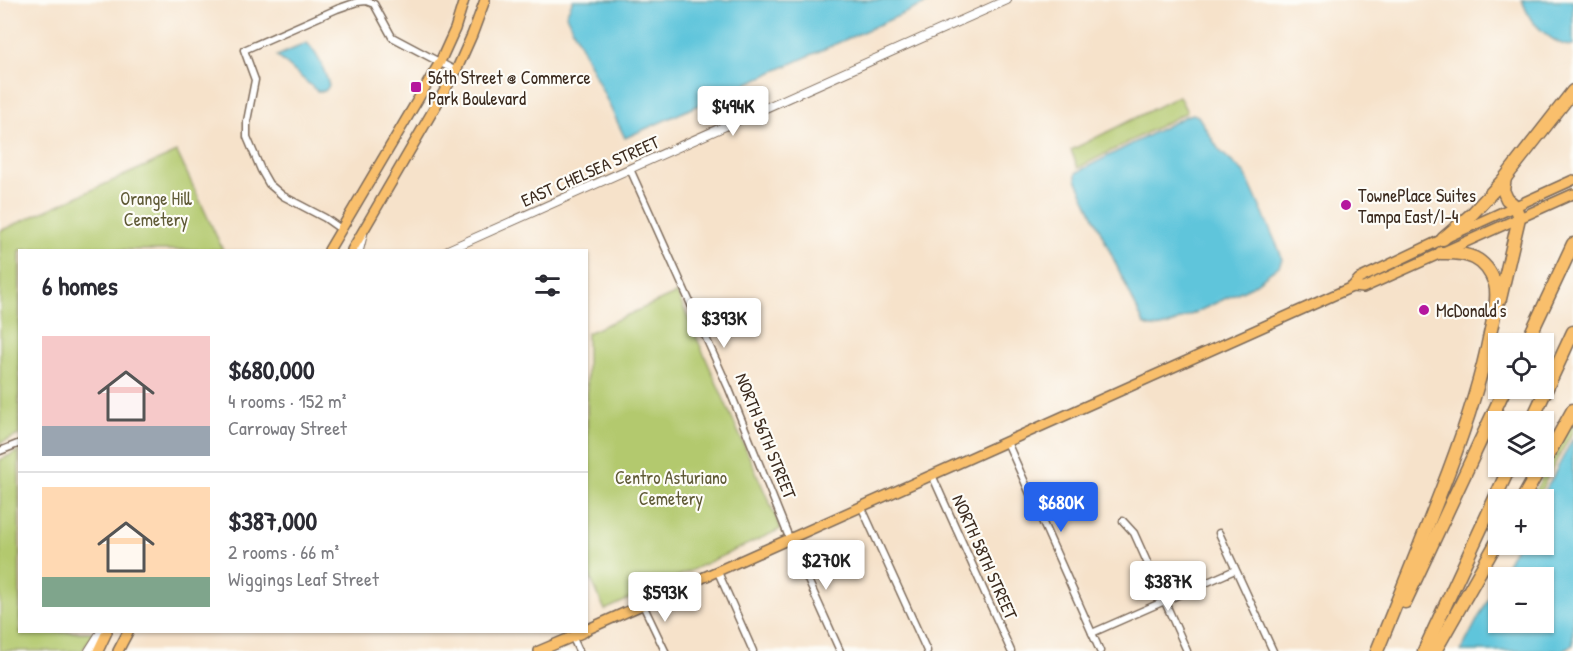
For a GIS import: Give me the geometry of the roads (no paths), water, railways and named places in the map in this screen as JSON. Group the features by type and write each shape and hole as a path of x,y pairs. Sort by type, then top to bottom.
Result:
{"highway":[{"path":"1443,239 1473,213 1505,178 1573,91"},
{"path":"1379,651 1461,439 1487,353 1517,212 1503,190 1505,178"},
{"path":"1531,333 1573,244"},
{"path":"1441,253 1459,252 1472,257 1490,272 1496,287 1496,299 1487,353"},
{"path":"1536,411 1573,332"},
{"path":"1379,651 1500,399"},
{"path":"1554,444 1573,410"},
{"path":"1424,651 1505,477"},
{"path":"1435,651 1489,555"}],"main road":[{"path":"330,249 440,62 455,29 464,0"},
{"path":"353,249 456,71 485,0"},
{"path":"1352,287 1364,288 1441,253 1573,180"},
{"path":"588,630 1352,287 1359,279 1443,239 1573,194"},
{"path":"98,651 107,633"},
{"path":"118,651 127,633"},
{"path":"539,651 580,633"}],"street":[{"name":"EAST CHELSEA STREET","path":"450,249 1007,0"},
{"path":"342,230 325,218 283,196 269,184 261,170 247,137 247,121 255,80 244,50 336,9 366,1 374,4 392,37 456,71"},
{"name":"NORTH 56TH STREET","path":"630,169 729,389 790,540 840,651"},
{"path":"359,249 363,232"},
{"path":"1007,441 1100,651"},
{"path":"0,452 18,444"},
{"name":"NORTH 58TH STREET","path":"932,476 1011,651"},
{"path":"861,508 927,651"},
{"path":"1123,521 1134,534 1187,651"},
{"path":"1219,533 1273,651"},
{"path":"1092,633 1235,570"},
{"path":"718,572 753,651"},
{"path":"644,605 665,651"},
{"path":"89,651 100,633"},
{"path":"572,636 579,651"}],"water":[{"path":"573,0 934,0 625,138 566,15"},
{"path":"1522,0 1573,0 1573,46 1562,44 1541,30 1531,20"},
{"path":"307,43 318,57 325,74 329,86 325,91 317,91 277,56"},
{"path":"1193,114 1198,116 1219,150 1245,174 1282,260 1279,266 1252,286 1169,325 1153,327 1144,324 1076,179 1076,173"},
{"path":"1573,438 1573,645 1561,651 1461,651 1488,599 1488,633 1554,633 1554,567 1505,567 1512,555 1554,555 1554,489 1546,489"}],"place":[{"name":"56th Street @ Commerce Park Boulevard","path":"416,87"},
{"name":"TownePlace Suites Tampa East/I-4","path":"1346,205"},
{"name":"McDonald's","path":"1424,310"}],"park label":[{"name":"Orange Hill Cemetery","path":"156,208"},
{"name":"Centro Asturiano Cemetery","path":"671,487"}]}
